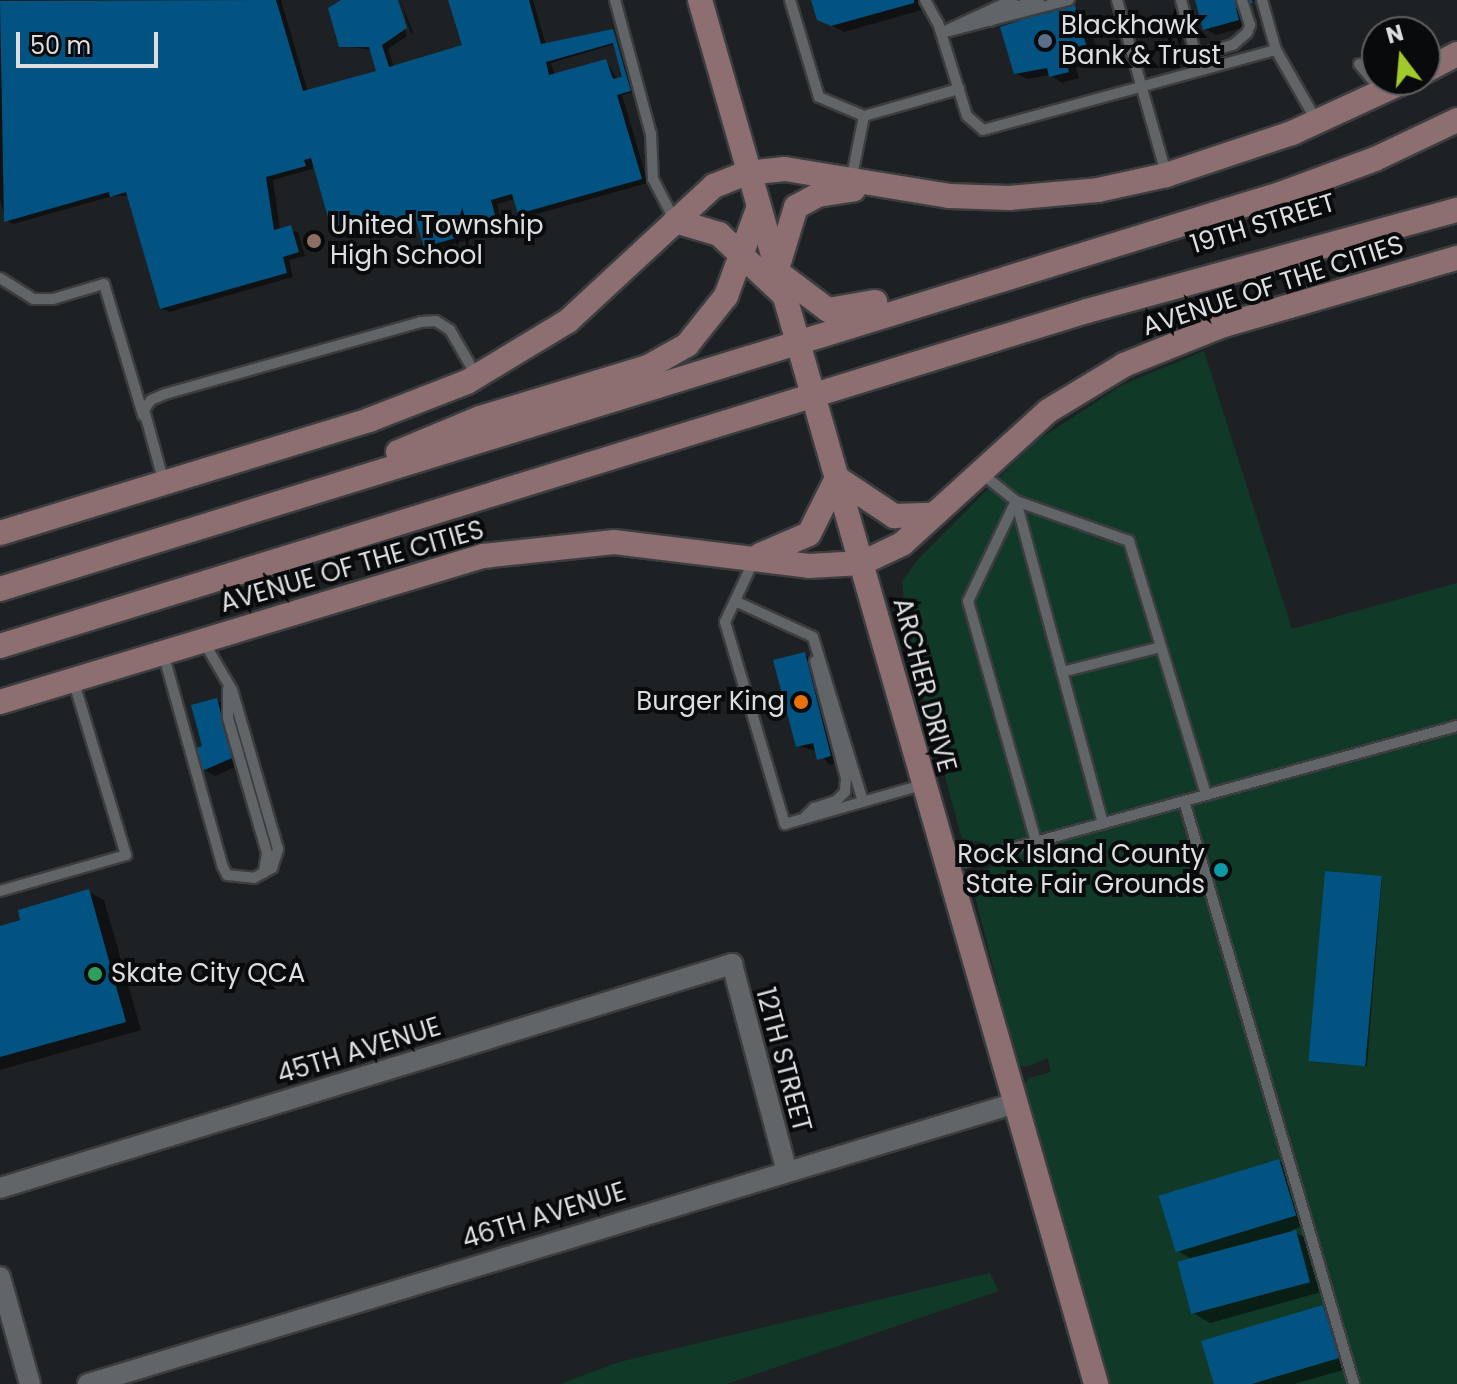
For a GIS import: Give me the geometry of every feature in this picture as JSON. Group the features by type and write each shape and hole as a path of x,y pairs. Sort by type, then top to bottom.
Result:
{"street":[{"name":"ARCHER DRIVE","path":"700,0 747,173 862,563 922,785 1096,1384"},
{"path":"0,533 369,420 477,377 568,321 614,284 714,186 747,173 785,169 882,187 1009,198 1098,190 1166,175 1317,122 1373,96"},
{"path":"0,589 1245,204 1364,163 1457,120"},
{"path":"779,282 796,207 831,191 882,187"},
{"name":"19TH STREET","path":"1087,311 1457,193"},
{"path":"675,221 719,234 740,258 820,307 851,309 1078,241 1245,204"},
{"path":"284,502 453,428 668,358 710,323 740,258 758,209"},
{"name":"AVENUE OF THE CITIES","path":"0,646 1087,311 1457,210"},
{"name":"AVENUE OF THE CITIES","path":"0,702 483,556 614,542 756,556 809,566 862,563 885,556 1048,411 1124,365 1221,326 1457,258"},
{"name":"AVENUE OF THE CITIES","path":"436,513 770,409"},
{"path":"756,556 809,534 837,478 894,516 931,515"},
{"name":"12TH STREET","path":"732,964 786,1169"},
{"name":"45TH AVENUE","path":"0,1188 732,964"},
{"name":"46TH AVENUE","path":"88,1384 786,1169 1016,1103"},
{"path":"0,1277 30,1384"}],"lane":[{"path":"615,0 651,134 653,179 675,221"},
{"path":"790,0 819,97 864,116 959,89"},
{"path":"988,10 999,0"},
{"path":"942,33 1012,0"},
{"path":"989,23 1008,9 1039,0"},
{"path":"942,33 1069,0"},
{"path":"1117,0 1166,175"},
{"path":"1181,0 1200,71"},
{"path":"1196,56 1233,45 1247,33 1250,25 1242,0"},
{"path":"1262,0 1276,50 1317,122"},
{"path":"925,2 942,33 967,116 983,130 1276,50"},
{"path":"851,181 864,116"},
{"path":"0,278 33,299 53,299 104,284 164,483"},
{"path":"146,424 144,410 151,400 165,394 421,322 436,321 450,330 477,377"},
{"path":"979,471 1016,501 1129,541 1206,795"},
{"path":"1016,501 1103,823"},
{"path":"1016,501 968,601 1036,842"},
{"path":"756,556 725,622 785,824 922,785"},
{"path":"735,601 813,637 863,802"},
{"path":"804,819 814,808 836,801 845,792 846,778 817,679 813,637"},
{"path":"163,651 222,865 227,875 237,878 264,873 272,868 278,849 228,683 202,639"},
{"path":"1062,672 1161,647"},
{"path":"0,891 126,855 73,679"},
{"path":"947,867 1457,726"},
{"path":"1184,801 1354,1384"}],"green space":[{"name":"Rock Island County State Fair Grounds","path":"1204,351 1292,629 1457,583 1457,1384 1109,1384 1023,1087 1029,1078 1051,1072 1048,1058 1026,1067 1018,1065 972,884 975,873 993,866 989,844 962,839 899,606 904,601 902,581 919,558 1035,442 1122,385"},
{"path":"990,1273 999,1291 727,1384 560,1384 619,1362"}],"building":[{"path":"276,0 303,91 376,71 369,47 339,47 328,8 341,0 398,0 407,28 382,45 389,67 462,45 448,0 529,0 541,44 613,29 631,91 617,95 642,179 518,214 512,194 491,200 498,226 424,247 416,221 362,236 357,221 331,228 311,158 304,160 306,166 266,177 274,230 291,225 299,252 283,257 287,273 160,309 126,192 110,197 109,192 4,222 0,1","holes":["613,43 622,77 613,79 606,59 549,75 546,62"]},
{"path":"811,0 914,0 914,3 831,26 817,20"},
{"name":"Blackhawk Bank & Trust","path":"1017,0 1046,0 1049,13 1075,5 1089,55 1066,62 1069,72 1049,77 1047,68 1014,74 1000,27 1022,20"},
{"path":"1195,0 1252,0 1253,3 1236,8 1239,20 1203,30"},
{"name":"Burger King","path":"805,652 831,756 817,760 813,743 796,747 773,660"},
{"path":"217,698 232,758 202,771 195,748 202,746 191,705"},
{"path":"1325,871 1382,876 1365,1066 1308,1061"},
{"path":"89,889 126,1022 0,1057 0,926 20,920 18,910"},
{"path":"1279,1159 1296,1215 1176,1252 1159,1196"},
{"path":"1296,1230 1310,1282 1191,1314 1177,1262"},
{"path":"1323,1305 1339,1358 1252,1384 1214,1384 1201,1341"}],"place":[{"name":"Blackhawk Bank & Trust","path":"1045,41"},
{"name":"United Township High School","path":"314,241"},
{"name":"Burger King","path":"801,702"},
{"name":"Rock Island County State Fair Grounds","path":"1221,870"},
{"name":"Skate City QCA","path":"95,974"}]}
